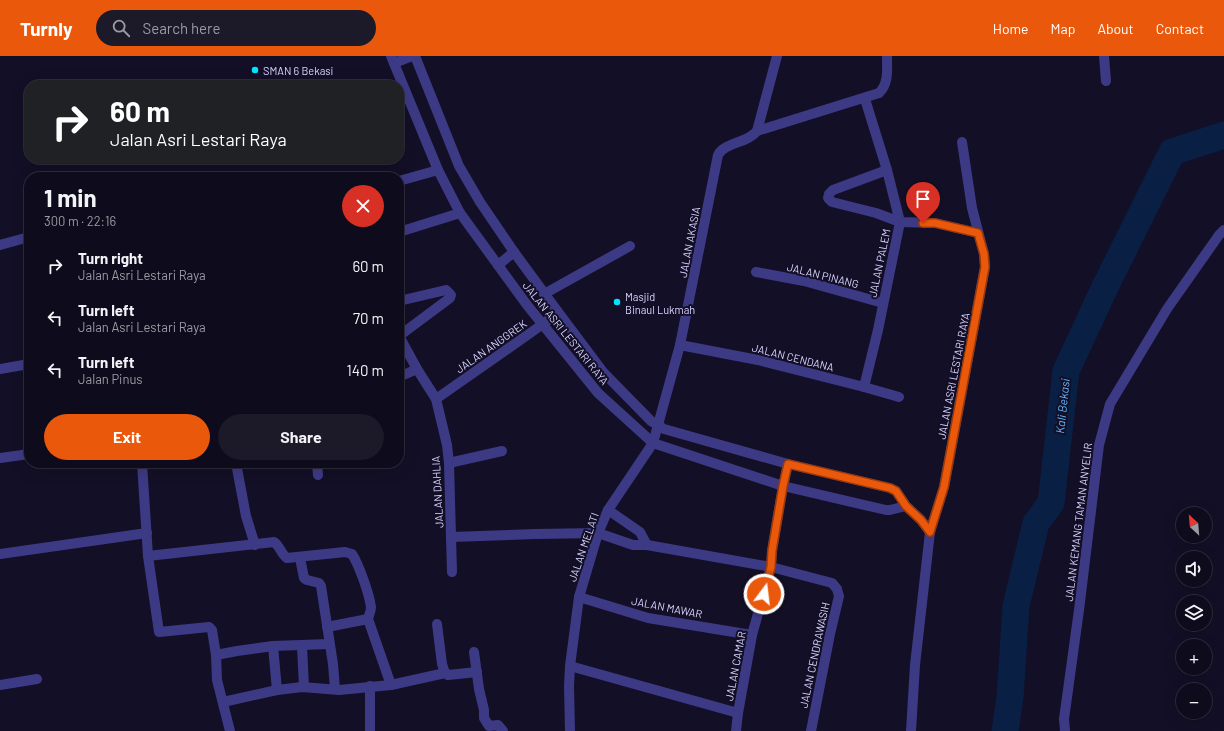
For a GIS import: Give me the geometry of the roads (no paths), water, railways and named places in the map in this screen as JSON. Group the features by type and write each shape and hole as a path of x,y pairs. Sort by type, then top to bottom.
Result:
{"street":[{"path":"392,60 414,56"},
{"name":"JALAN ASRI LESTARI RAYA","path":"414,56 460,167 480,202 544,294 603,372 651,421 664,429 788,464 890,488 896,491 906,506 921,520 930,532"},
{"path":"757,131 777,56"},
{"path":"757,131 812,113 879,94 887,79 887,56"},
{"path":"1104,56 1106,82"},
{"name":"JALAN ASRI LESTARI RAYA","path":"392,60 400,80"},
{"name":"JALAN ASRI LESTARI RAYA","path":"404,89 438,170 460,213 543,324 598,393 653,443 783,486 886,510 906,506"},
{"name":"JALAN PALEM","path":"864,99 887,170 900,222 878,330 864,387"},
{"name":"JALAN AKASIA","path":"657,426 680,345 718,155 722,149 752,136 757,131"},
{"name":"JALAN ASRI LESTARI RAYA","path":"911,731 915,665 930,532 944,487 985,267 984,254 977,228 962,142"},
{"path":"404,180 438,170"},
{"path":"887,170 833,190 829,194 828,198 832,202 876,213 900,222 935,223 977,228"},
{"path":"404,230 460,213"},
{"name":"JALAN KEMANG TAMAN ANYELIR","path":"1065,731 1064,719 1099,445 1110,404 1167,309 1218,235 1224,230"},
{"path":"0,245 24,238"},
{"path":"544,294 630,246"},
{"path":"498,265 514,252"},
{"name":"JALAN PINANG","path":"756,272 804,281 883,303"},
{"path":"404,300 446,290 451,295 450,298 404,332"},
{"name":"JALAN ANGGREK","path":"436,399 558,312"},
{"name":"JALAN DAHLIA","path":"404,345 436,399 447,445 449,463 451,537 598,533"},
{"name":"JALAN CENDANA","path":"680,345 758,360 899,397"},
{"path":"0,369 24,365"},
{"path":"404,375 417,369"},
{"name":"JALAN MELATI","path":"570,731 570,666 579,597 598,533 608,510 653,443 657,426"},
{"path":"449,463 502,451"},
{"path":"0,458 24,455"},
{"name":"JALAN CAMAR","path":"736,731 752,635 771,567 772,551 788,464"},
{"path":"142,468 148,556 159,632 209,627 213,631 217,680 230,731"},
{"path":"237,468 246,516 256,545"},
{"path":"317,468 318,475"},
{"path":"608,510 640,532 647,545"},
{"path":"0,554 147,533"},
{"name":"JALAN CENDRAWASIH","path":"598,533 633,545 647,545 771,567 832,583 837,589 839,596 811,731"},
{"path":"451,537 452,572"},
{"path":"148,556 274,542 277,544 283,555 287,558 300,558 345,552 352,554 365,585 371,608 368,619 391,685"},
{"path":"300,558 304,578 316,582 321,586 333,664 335,689"},
{"name":"JALAN MAWAR","path":"579,597 648,618 752,635"},
{"path":"327,627 368,619"},
{"path":"437,624 442,664 445,673"},
{"path":"216,655 273,646 329,644"},
{"path":"273,646 277,690"},
{"path":"302,646 304,687"},
{"path":"474,652 484,718 489,726 498,725 503,731"},
{"path":"570,666 738,713"},
{"path":"222,702 277,690 304,687 335,689 391,685 445,673 477,672"},
{"path":"0,685 37,679"},
{"path":"370,686 370,731"}],"waterway":[{"name":"Kali Bekasi","path":"1005,731 1010,697 1016,606 1036,523 1051,503 1066,371 1105,287 1172,152 1224,135"}],"place":[{"name":"SMAN 6 Bekasi","path":"255,70"},
{"name":"Masjid Binaul Lukmah","path":"617,302"}]}
